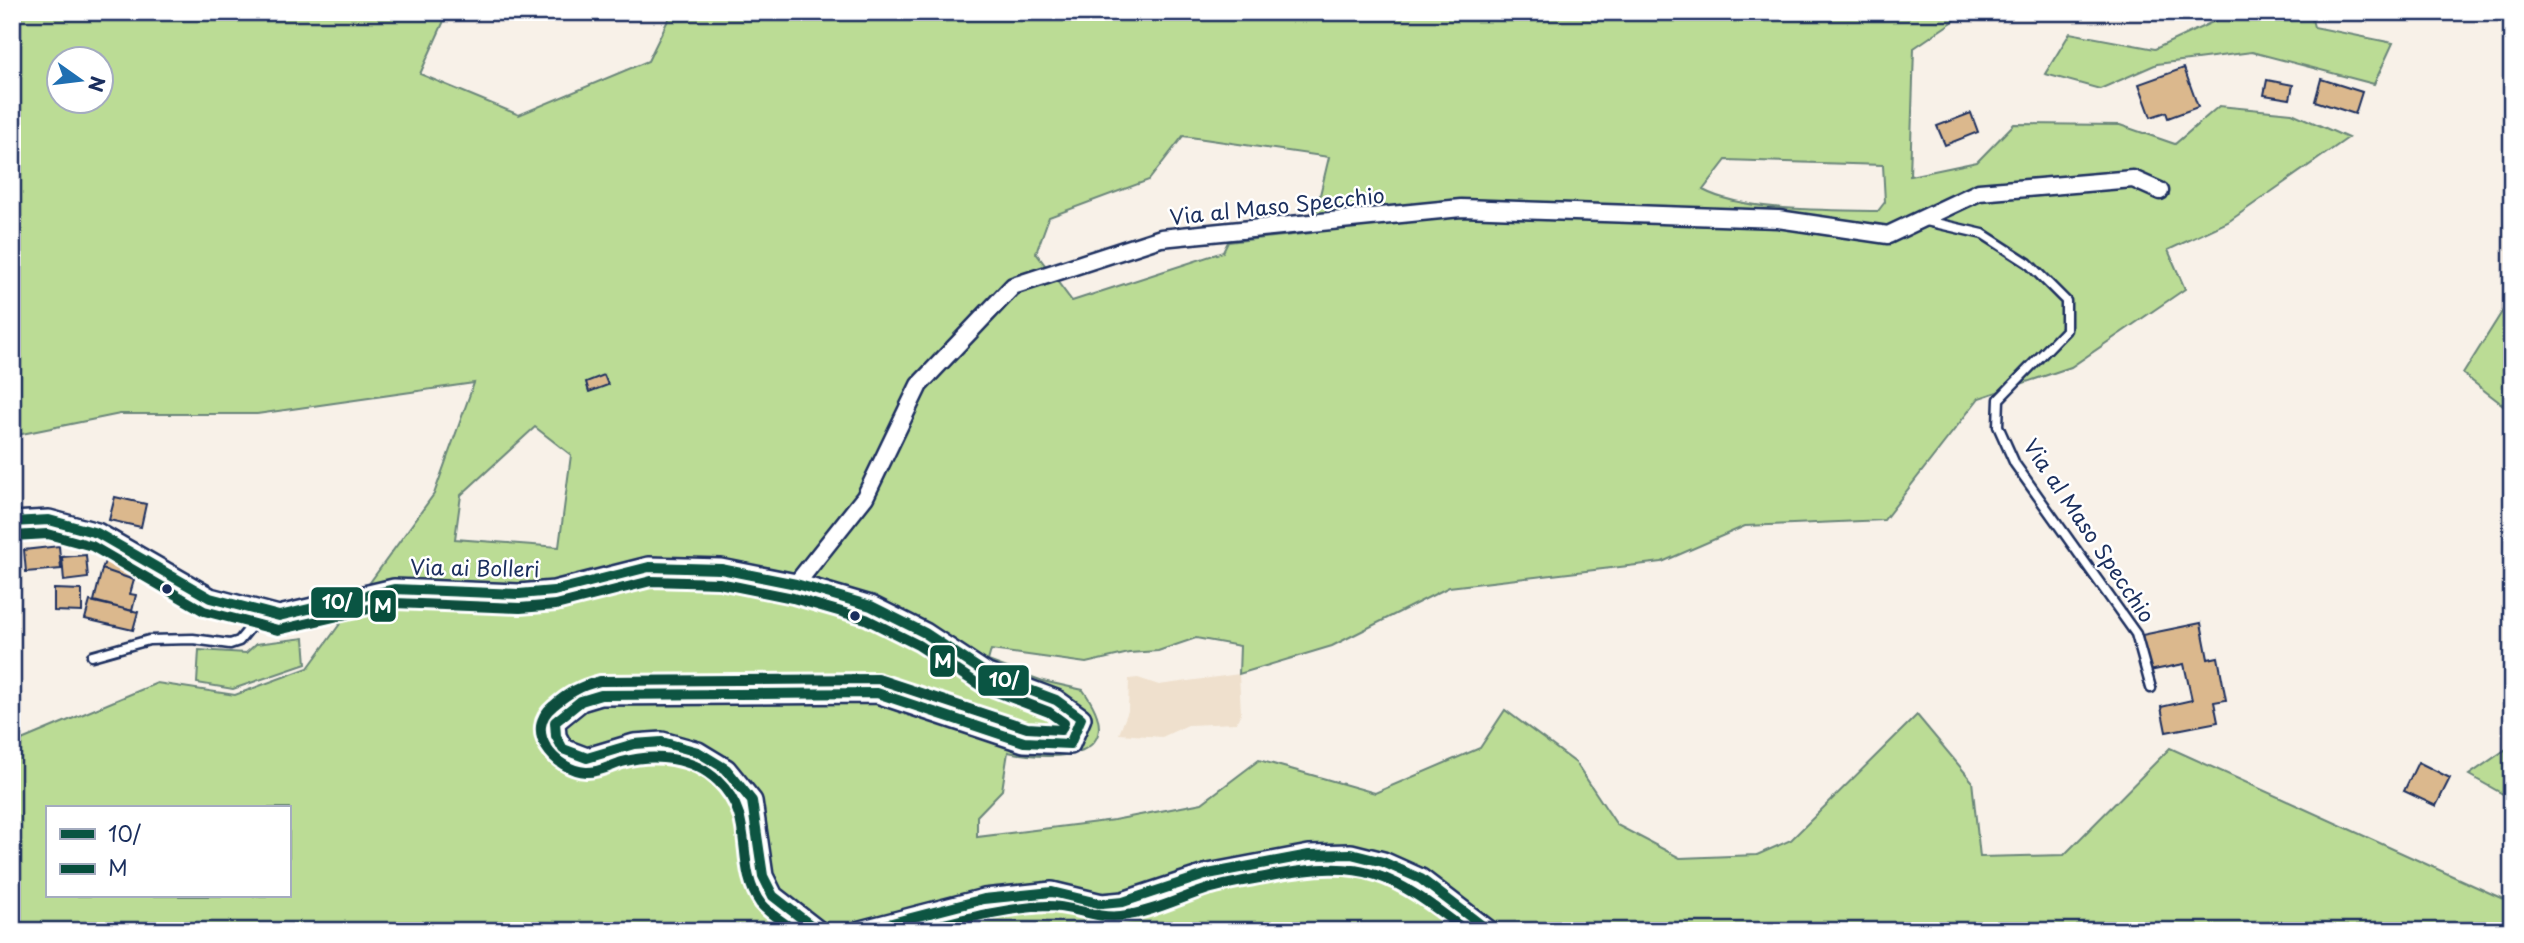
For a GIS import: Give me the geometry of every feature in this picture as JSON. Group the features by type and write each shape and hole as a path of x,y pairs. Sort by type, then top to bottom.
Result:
{"street":[{"name":"Via al Maso Specchio","path":"796,584 865,497 919,385 1013,286 1161,238 1461,208 1778,219 1888,234 1979,192 2133,179 2160,191"},
{"name":"Via ai Bolleri","path":"12,522 49,520 97,533 210,598 279,616 394,589 519,594 554,591 649,567 721,569 796,584 871,606 925,633 987,674 1056,700 1081,718 1070,744 1052,745 1024,742 877,693 601,695 581,701 555,722 556,736 563,749 587,758 634,744 662,742 698,752 726,769 752,801 763,876 774,895 818,931"},
{"path":"860,931 984,899 1052,892 1102,904 1123,902 1208,874 1309,855 1351,854 1383,862 1421,879 1489,931"}],"lane":[{"name":"Via al Maso Specchio","path":"1919,219 1983,233 2028,263 2066,301 2066,330 1999,399 1998,426 2015,464 2137,634 2151,688"},
{"name":"Via ai Bolleri","path":"92,656 149,640 193,639 230,645 239,641 253,624 279,616"}],"shaded area":[{"path":"1239,674 1241,713 1236,723 1188,725 1162,737 1119,734 1128,711 1129,679 1138,678 1159,685"}],"green space":[{"path":"12,12 448,12 420,74 519,115 648,61 672,12 1967,12 1914,48 1910,176 1977,162 2014,124 2120,125 2175,144 2219,106 2292,113 2348,138 2228,222 2168,250 2185,289 2071,367 1979,398 1884,520 1745,526 1662,562 1449,587 1332,646 1239,674 1240,646 1196,638 1158,651 1129,653 1086,663 991,650 988,661 1043,681 1083,690 1096,713 1099,730 1094,742 1082,750 1066,755 1008,752 1002,790 977,816 977,837 1114,820 1202,803 1259,760 1375,793 1480,748 1505,710 1576,763 1617,825 1680,858 1757,855 1791,840 1917,715 1972,781 1980,857 2064,855 2170,748 2512,903 2512,931 12,931 12,744 157,683 235,695 308,668 434,494 474,383 257,414 120,414 12,436","holes":["1183,136 1329,157 1311,233 1228,242 1223,252 1072,301 1036,253 1049,217 1149,180","1726,160 1883,165 1885,202 1878,211 1764,206 1720,197 1703,190","535,427 571,455 559,547 455,539 461,495"]},
{"path":"2234,12 2310,12 2314,27 2393,43 2374,84 2252,52 2157,64 2100,89 2045,74 2070,33 2155,49"},
{"path":"2512,296 2512,412 2463,374"},
{"path":"304,638 306,664 233,689 197,683 199,650 246,653 256,644"},
{"path":"2512,745 2512,799 2469,775"}],"building":[{"path":"2184,68 2198,107 2168,118 2166,112 2151,117 2139,84"},
{"path":"2321,79 2362,92 2355,114 2315,101"},
{"path":"2267,80 2293,85 2290,99 2264,95"},
{"path":"1971,113 1978,132 1945,145 1937,126"},
{"path":"604,375 608,385 589,392 586,382"},
{"path":"115,497 146,504 141,527 109,520"},
{"path":"59,546 61,569 26,572 24,550"},
{"path":"109,551 140,562 134,580 102,569"},
{"path":"86,555 88,578 64,581 62,557"},
{"path":"102,569 134,580 130,594 136,595 132,611 94,601"},
{"path":"54,589 82,590 82,612 54,611"},
{"path":"90,601 138,612 133,630 85,619"},
{"path":"2201,623 2208,659 2218,657 2226,700 2214,702 2218,722 2166,732 2161,707 2192,700 2184,664 2149,671 2142,635"},
{"path":"2418,762 2450,778 2436,806 2404,791"}],"transit line":[{"name":"10/","path":"12,522 49,520 97,533 210,598 279,616 394,589 519,594 554,591 649,567 721,569 796,584 871,606 925,633 987,674 1056,700 1081,718 1070,744 1024,742 877,693 601,695 581,701 555,722 556,736 563,749 587,758 634,744 662,742 698,752 726,769 752,801 763,876 773,896 818,931"},
{"name":"M","path":"13,536 48,534 92,546 204,611 278,630 395,603 520,608 556,605 651,581 719,583 793,598 866,619 918,645 981,686 1049,712 1064,723 1061,730 1027,728 878,679 600,681 575,690 544,716 541,726 546,747 554,757 574,770 590,772 634,759 660,758 685,762 718,781 738,811 753,889 764,908 795,931"},
{"name":"10/","path":"861,931 984,899 1052,892 1102,904 1123,902 1208,874 1309,855 1351,854 1383,862 1421,879 1489,931"},
{"name":"M","path":"917,931 982,915 1031,907 1048,906 1102,916 1121,916 1154,909 1223,885 1303,871 1331,869 1354,870 1396,883 1466,931"}]}
